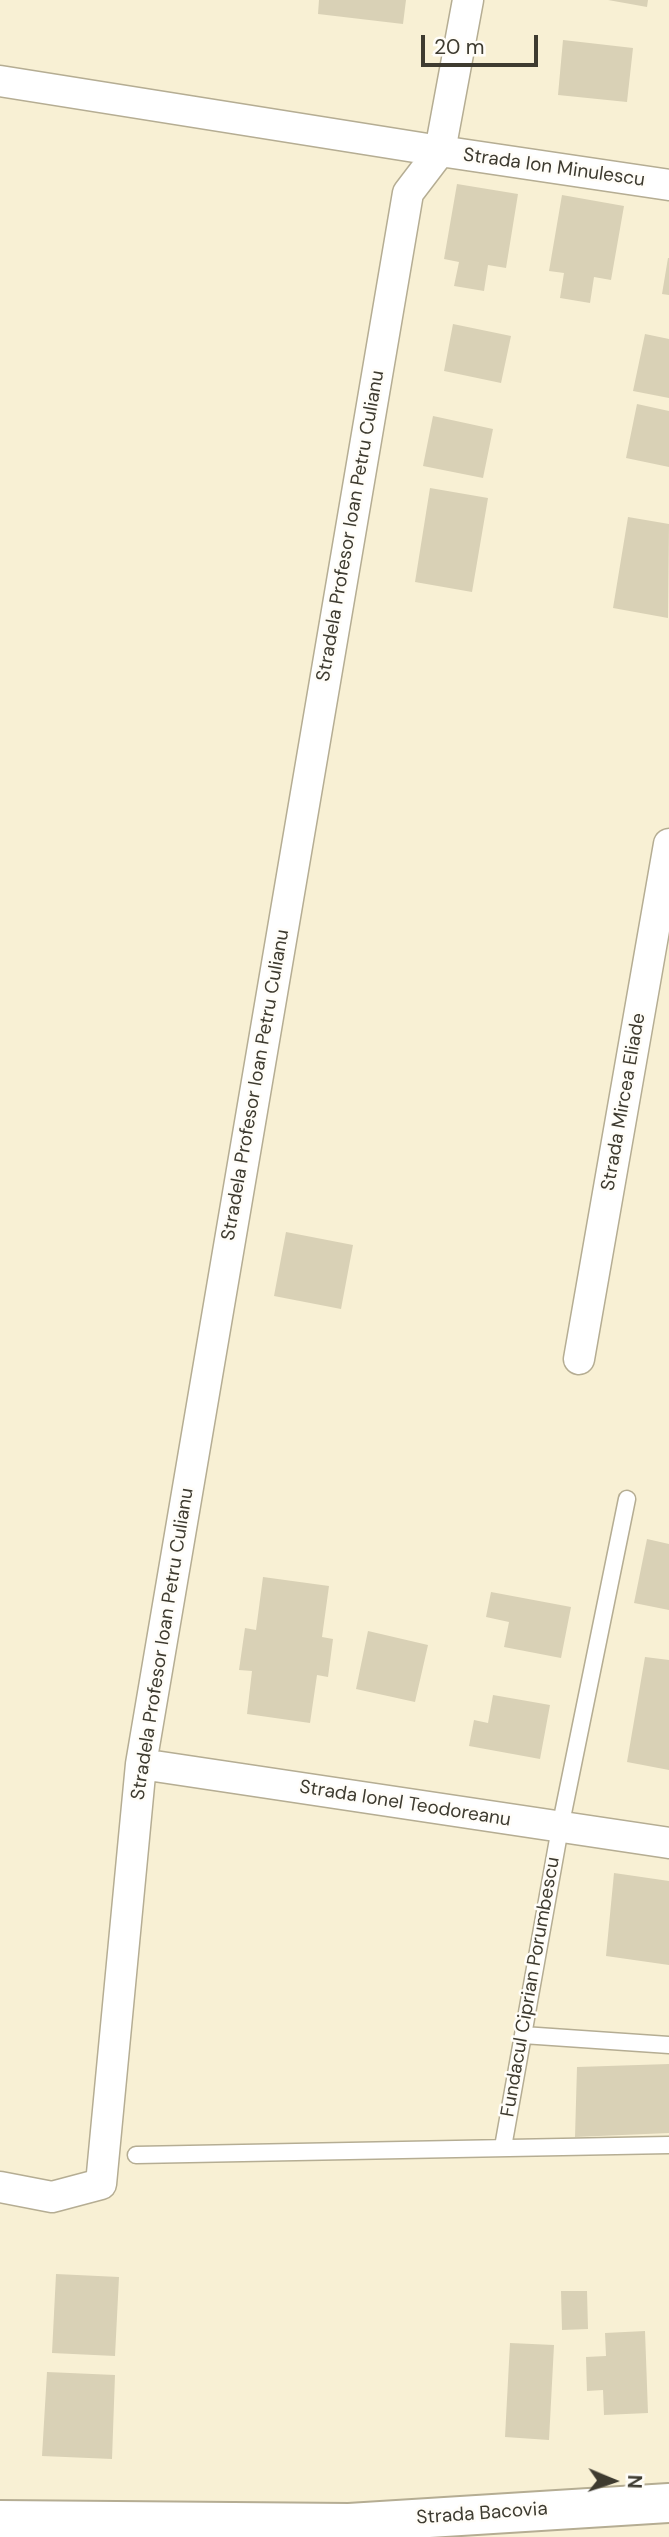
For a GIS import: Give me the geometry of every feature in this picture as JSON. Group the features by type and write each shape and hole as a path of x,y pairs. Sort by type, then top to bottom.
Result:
{"street":[{"name":"Stradela Profesor Ioan Petru Culianu","path":"0,2187 52,2197 101,2184 141,1764 408,193 440,151 468,0"},
{"name":"Strada Ion Minulescu","path":"0,81 669,185"},
{"name":"Strada Mircea Eliade","path":"579,1359 669,844"},
{"name":"Strada Ionel Teodoreanu","path":"141,1764 669,1843"},
{"name":"Strada Bacovia","path":"0,2520 349,2523 669,2503"}],"lane":[{"name":"Fundacul Ciprian Porumbescu","path":"503,2147 560,1828 627,1499"},
{"path":"523,2035 669,2045"},
{"path":"136,2155 669,2145"}],"building":[{"path":"319,0 406,0 403,24 318,14"},
{"path":"608,0 648,0 647,7"},
{"path":"563,40 633,48 627,102 558,95"},
{"path":"457,184 518,194 506,268 488,265 484,291 454,286 459,262 444,259"},
{"path":"562,195 624,206 611,280 594,277 590,303 560,298 564,273 549,271"},
{"path":"669,258 669,295 662,294"},
{"path":"453,324 511,336 501,383 444,371"},
{"path":"645,334 669,339 669,398 633,391"},
{"path":"637,404 669,411 669,467 626,458"},
{"path":"433,416 493,429 483,478 423,466"},
{"path":"430,488 488,498 472,592 415,582"},
{"path":"628,517 669,524 668,618 613,608"},
{"path":"286,1232 353,1245 341,1309 274,1296"},
{"path":"647,1539 669,1544 669,1610 634,1603"},
{"path":"263,1577 329,1586 322,1637 333,1639 328,1677 317,1675 310,1723 247,1714 252,1671 239,1670 245,1628 256,1630"},
{"path":"491,1592 571,1607 561,1658 504,1647 509,1622 486,1617"},
{"path":"368,1631 428,1645 415,1702 356,1689"},
{"path":"645,1657 669,1660 669,1770 627,1762"},
{"path":"493,1695 550,1705 540,1759 469,1746 474,1720 488,1723"},
{"path":"614,1873 669,1881 669,1965 606,1956"},
{"path":"669,2064 669,2133 575,2137 577,2067"},
{"path":"56,2274 119,2277 115,2356 52,2353"},
{"path":"561,2291 587,2291 588,2329 562,2330"},
{"path":"645,2331 648,2413 604,2415 603,2390 587,2391 586,2357 606,2356 605,2333"},
{"path":"510,2343 554,2345 549,2440 505,2437"},
{"path":"47,2372 115,2375 112,2459 42,2456"}]}
